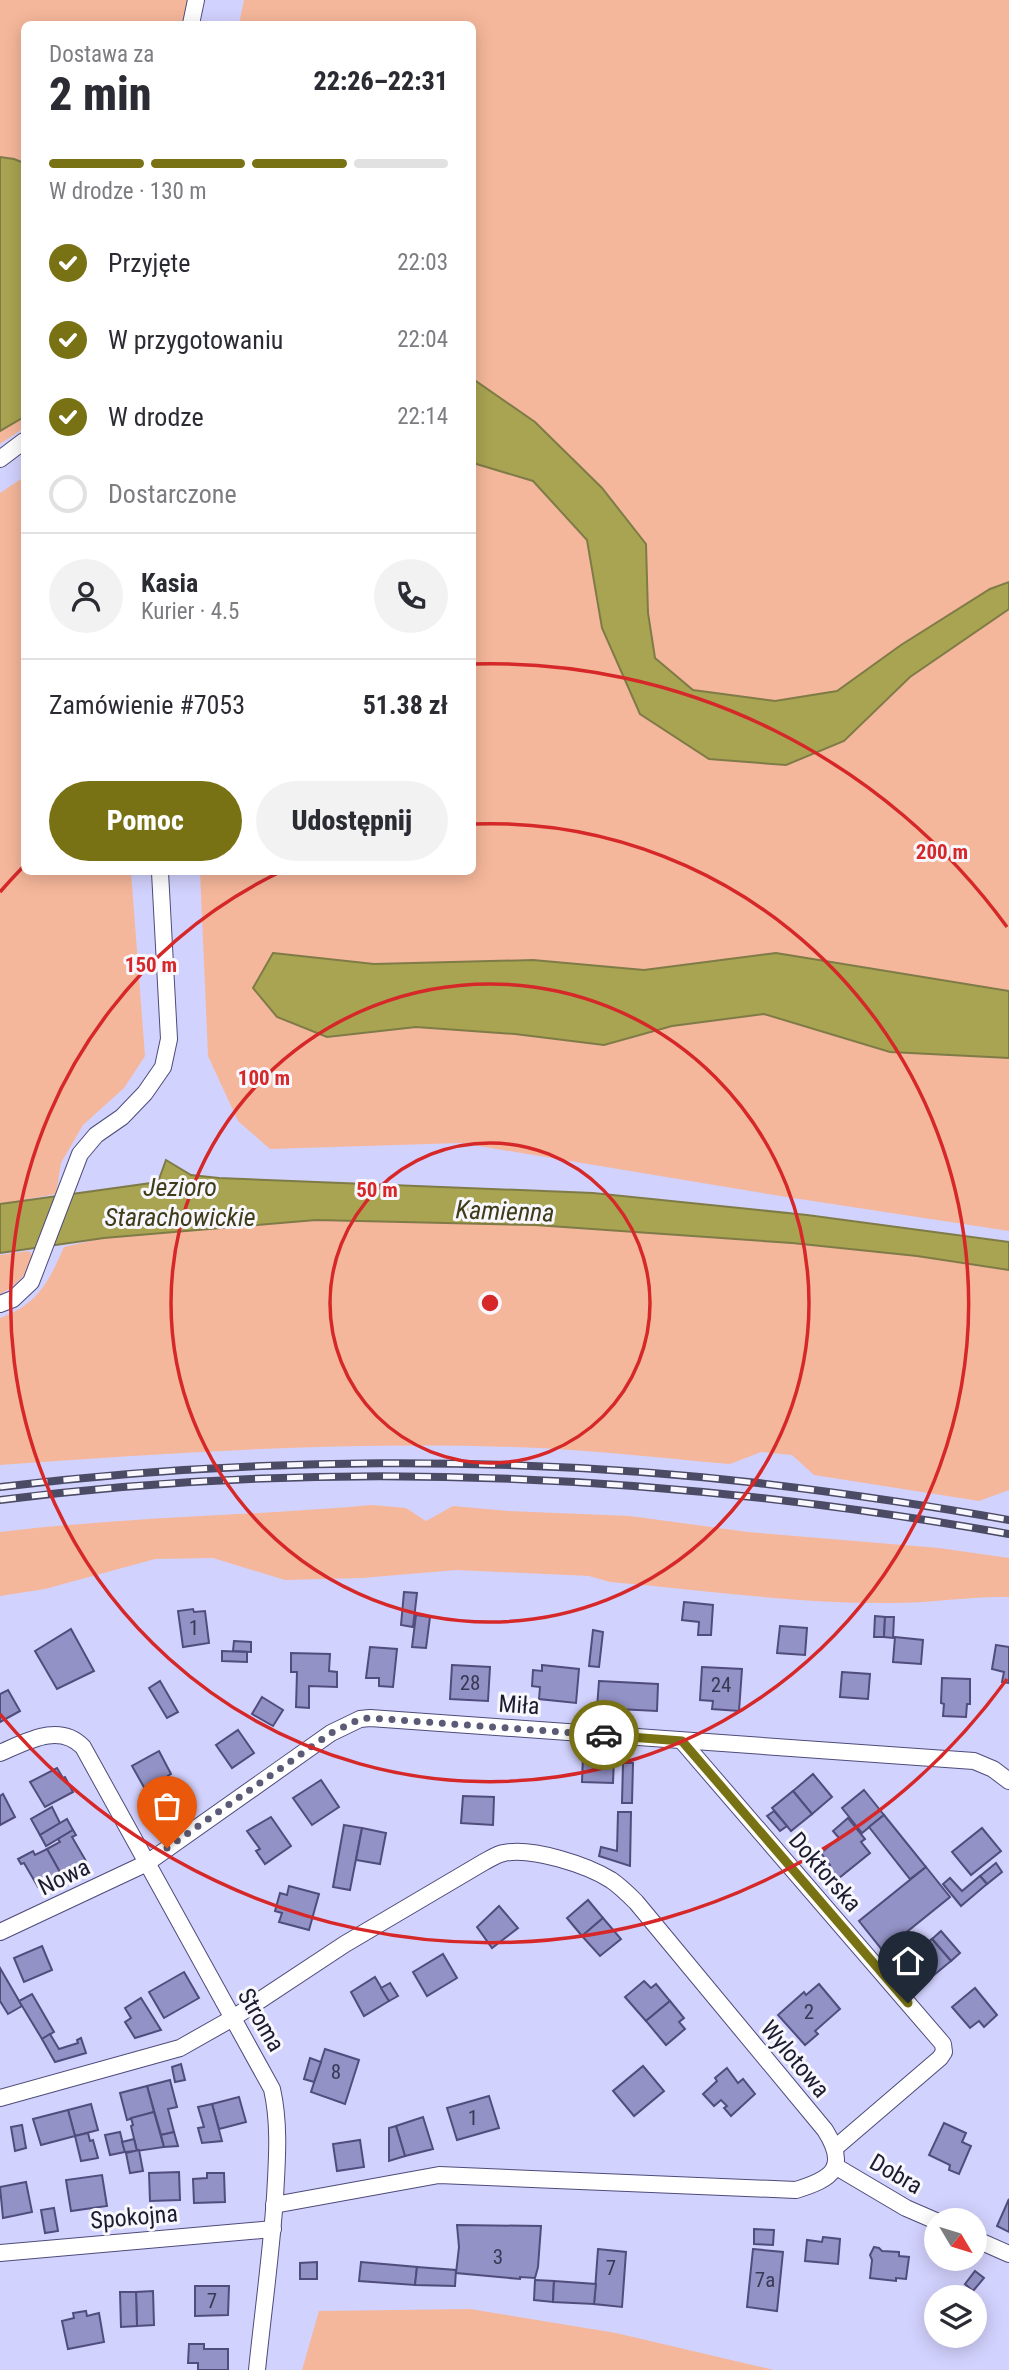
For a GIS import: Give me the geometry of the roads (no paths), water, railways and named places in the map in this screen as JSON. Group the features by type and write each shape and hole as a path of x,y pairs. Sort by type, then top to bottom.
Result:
{"street":[{"path":"192,21 196,0"},
{"path":"0,459 21,443"},
{"path":"0,1304 13,1299 31,1282 80,1154 96,1135 122,1117 145,1093 163,1067 169,1039 160,875"},
{"name":"Miła","path":"147,1863 331,1733 360,1719 974,1761 1007,1776"},
{"name":"Stroma","path":"0,1753 39,1737 63,1735 74,1739 83,1747 272,2089 276,2106 277,2166 273,2229 257,2370"},
{"name":"Doktorska","path":"682,1741 943,2043 944,2052 940,2059 835,2148"},
{"name":"Wylotowa","path":"0,2098 180,2048 233,2018 345,1944 484,1862 502,1853 518,1851 570,1863 600,1874 636,1902 825,2130 835,2148"},
{"name":"Nowa","path":"0,1932 147,1863"},
{"path":"274,2205 439,2175 789,2191 817,2185 828,2176 835,2166 835,2148"},
{"name":"Dobra","path":"835,2166 924,2216"},
{"name":"Spokojna","path":"0,2253 273,2229"},
{"path":"987,2244 1009,2254"}],"water":[{"path":"0,157 21,162 21,419 0,431"},
{"path":"476,381 535,422 602,488 646,544 648,613 655,658 693,690 775,701 837,691 901,645 990,589 1009,582 1009,609 910,677 844,741 786,765 709,759 640,714 602,628 587,540 533,481 476,464"},
{"path":"273,953 374,964 533,960 644,970 776,953 1009,991 1009,1058 890,1052 764,1014 672,1026 604,1045 515,1034 416,1027 327,1037 277,1017 253,988"},
{"name":"Jezioro Starachowickie","path":"166,1160 191,1175 219,1178 593,1193 807,1215 1009,1242 1009,1270 917,1256 792,1243 535,1225 316,1220 104,1238 0,1253 0,1204 158,1182"}],"railway":[{"path":"0,1487 93,1477 283,1465 475,1464 665,1474 758,1483 1009,1520"},
{"path":"0,1500 126,1487 252,1479 379,1476 506,1479 632,1486 758,1498 1009,1534"}],"water label":[{"name":"Kamienna","path":"505,1211"}]}
